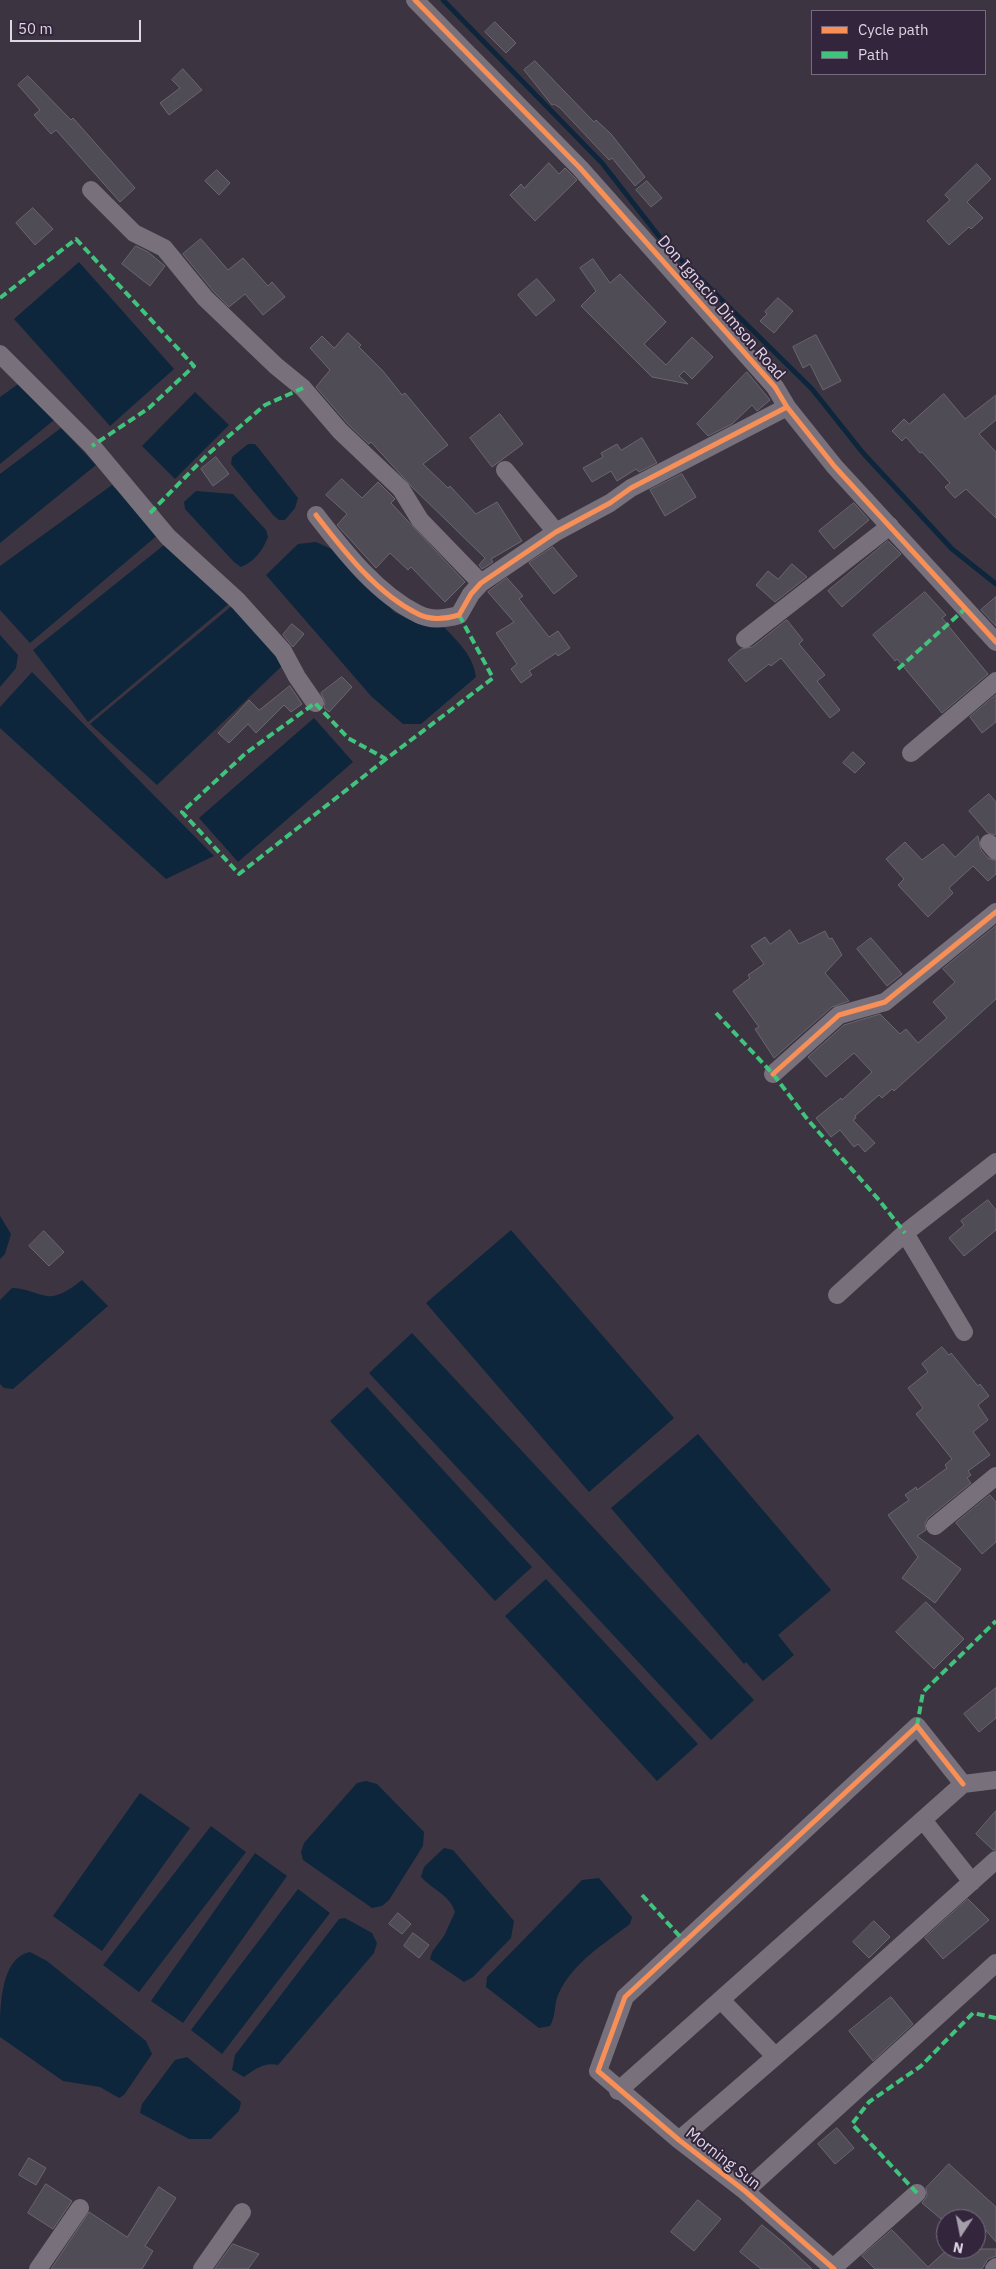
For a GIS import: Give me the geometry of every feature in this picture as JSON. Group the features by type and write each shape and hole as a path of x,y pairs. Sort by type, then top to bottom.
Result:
{"street":[{"name":"Don Ignacio Dimson Road","path":"415,0 580,168 775,387 787,407 834,468 996,642"},
{"path":"92,190 134,232 164,248 205,298 303,388 340,431 401,489 420,520 481,583"},
{"path":"0,354 92,446 168,537 238,601 283,651 297,677 315,703"},
{"path":"316,515 342,549 384,591 418,615 442,620 459,615 471,594 481,583 556,532 610,503 631,488 787,407"},
{"path":"505,470 556,532"},
{"path":"745,639 890,526"},
{"path":"911,753 996,681"},
{"path":"773,1074 839,1015 885,1002 996,912"},
{"path":"837,1295 905,1233 996,1162"},
{"path":"905,1233 964,1332"},
{"path":"935,1526 996,1476"},
{"name":"Morning Sun","path":"833,2269 745,2191 618,2091 598,2071 625,1997 917,1726 963,1784"},
{"path":"618,2091 963,1784 996,1780"},
{"path":"923,1820 972,1882"},
{"path":"679,2140 996,1860"},
{"path":"745,2191 996,1963"},
{"path":"721,2000 775,2056"},
{"path":"833,2269 916,2193"},
{"path":"38,2269 80,2208"},
{"path":"202,2269 242,2212"}],"water":[{"path":"79,262 174,369 110,426 14,319"},
{"path":"21,382 54,420 0,464 0,397"},
{"path":"195,392 229,425 175,479 142,446"},
{"path":"61,428 96,465 0,543 0,474"},
{"path":"248,444 255,444 298,498 295,508 285,520 279,520 274,516 231,464 232,457"},
{"path":"112,485 159,534 30,643 0,610 0,566"},
{"path":"196,491 233,494 266,530 268,537 266,542 261,551 250,562 241,567 234,562 185,509 184,502"},
{"path":"316,542 336,551 374,587 394,612 415,622 441,624 468,654 476,677 421,724 403,724 371,696 266,575 298,544"},
{"path":"164,545 231,602 88,722 33,650"},
{"path":"233,605 283,665 157,785 90,724"},
{"path":"0,635 18,655 16,668 0,687"},
{"path":"32,672 214,856 166,879 0,728 0,707"},
{"path":"314,718 353,762 238,862 199,818"},
{"path":"0,1216 11,1234 5,1254 0,1259"},
{"path":"511,1230 674,1418 589,1492 426,1303"},
{"path":"82,1280 108,1306 13,1389 4,1388 0,1384 0,1300 12,1288 52,1296 66,1291"},
{"path":"412,1333 754,1700 711,1740 369,1373"},
{"path":"367,1387 532,1567 495,1601 330,1421"},
{"path":"698,1434 831,1590 778,1635 794,1655 763,1681 746,1662 744,1664 611,1508"},
{"path":"546,1579 698,1744 657,1781 505,1616"},
{"path":"366,1781 377,1784 424,1832 423,1846 389,1900 382,1906 372,1908 303,1860 301,1852 304,1843 357,1783"},
{"path":"140,1793 190,1828 102,1951 53,1916"},
{"path":"211,1826 246,1852 139,1992 103,1965"},
{"path":"444,1848 453,1850 514,1921 511,1938 473,1977 464,1982 430,1959 432,1952 444,1936 455,1912 449,1901 421,1877 424,1867"},
{"path":"255,1853 287,1876 183,2023 151,2001"},
{"path":"599,1878 632,1917 630,1924 599,1947 572,1973 558,1995 550,2026 539,2028 486,1987 487,1977 582,1880"},
{"path":"298,1889 330,1913 222,2054 191,2030"},
{"path":"345,1918 372,1933 377,1943 374,1953 278,2065 264,2065 244,2077 232,2070 235,2055 339,1919"},
{"path":"30,1952 47,1961 146,2041 152,2054 124,2095 119,2098 100,2087 63,2081 0,2037 0,2012 7,1974 20,1956"},
{"path":"187,2057 241,2102 239,2111 211,2139 189,2139 140,2113 142,2104 175,2060"}],"building":[{"path":"495,22 516,43 506,53 485,32"},
{"path":"535,61 594,122 596,120 611,134 645,177 635,186 612,158 609,160 560,108 554,104 552,105 524,70"},
{"path":"183,69 202,90 169,115 160,103 180,88 172,80"},
{"path":"28,76 71,120 73,118 135,188 120,202 56,130 51,134 34,115 40,110 18,85"},
{"path":"549,163 559,174 565,168 577,180 535,221 510,195 521,184 524,188"},
{"path":"977,164 991,179 967,202 983,218 971,229 969,227 949,245 927,221 950,200 945,195"},
{"path":"217,170 230,183 219,195 205,181"},
{"path":"647,181 662,198 651,207 636,190"},
{"path":"33,208 53,229 35,245 16,223"},
{"path":"201,239 228,270 243,258 268,286 272,282 285,297 263,315 245,294 229,307 183,254"},
{"path":"136,246 148,252 165,266 150,286 122,264"},
{"path":"593,259 610,283 620,274 666,322 644,344 666,365 692,337 713,357 692,379 684,371 679,376 688,384 652,377 581,306 596,291 580,268"},
{"path":"537,279 555,300 536,316 518,295"},
{"path":"778,298 793,311 774,333 760,321 767,314 765,312"},
{"path":"348,333 361,345 359,347 383,371 402,395 405,393 448,445 423,464 448,488 450,486 476,514 497,502 522,541 491,559 493,562 482,569 479,565 485,558 412,487 371,442 369,444 348,424 316,387 330,370 310,348 322,336 334,348"},
{"path":"816,335 841,381 823,390 810,364 803,368 793,347"},
{"path":"747,372 770,400 757,411 752,405 732,424 708,436 697,424"},
{"path":"944,394 965,419 996,395 996,420 979,434 996,452 996,518 966,489 955,498 945,487 950,483 922,452 920,453 906,437 902,441 892,431 904,419 909,424"},
{"path":"500,414 523,444 492,467 470,438"},
{"path":"642,438 657,463 639,472 636,469 617,481 611,471 592,482 583,468 603,457 601,453 617,444 621,450"},
{"path":"216,457 229,474 213,486 201,469"},
{"path":"682,474 696,497 665,516 650,490"},
{"path":"342,479 362,498 378,482 395,499 391,503 465,582 445,602 411,567 408,570 390,553 376,568 337,525 347,514 326,495"},
{"path":"854,503 869,520 834,549 819,531"},
{"path":"888,541 901,554 842,607 828,591"},
{"path":"553,547 577,576 554,594 529,563"},
{"path":"792,564 807,577 775,602 756,585 768,571 778,579"},
{"path":"507,578 523,596 519,599 549,637 558,631 570,648 558,656 556,653 529,671 532,675 521,683 511,669 517,664 496,633 514,622 488,592"},
{"path":"925,592 946,615 942,618 988,674 942,713 897,659 895,661 873,635"},
{"path":"996,597 996,626 981,610"},
{"path":"787,620 803,640 799,644 825,675 817,681 840,710 830,718 781,658 771,666 769,664 746,682 728,660 741,649 752,647"},
{"path":"292,624 304,634 293,647 283,635"},
{"path":"342,677 352,687 329,712 324,708 325,702 321,693"},
{"path":"290,686 302,704 291,712 284,705 256,733 248,724 229,743 218,733 249,700 259,710"},
{"path":"996,695 996,722 982,733 970,717"},
{"path":"853,752 865,763 855,773 843,763"},
{"path":"989,794 996,802 996,835 988,833 969,811"},
{"path":"978,836 981,850 988,858 996,861 996,874 988,881 973,866 949,888 953,893 928,917 898,885 904,879 886,859 905,842 922,860 943,844 955,857"},
{"path":"996,926 996,999 894,1091 892,1089 882,1098 879,1095 855,1116 856,1118 853,1120 875,1143 865,1152 858,1144 854,1147 840,1130 831,1137 816,1118 841,1098 842,1100 872,1072 854,1053 826,1077 808,1057 844,1025 880,1014 900,1034 906,1029 918,1043 947,1018 933,1002 955,982 943,969"},
{"path":"790,930 799,944 825,931 829,939 832,938 842,955 825,973 849,1001 832,1007 774,1058 755,1029 759,1027 733,991 750,978 748,975 764,964 751,946 765,937 770,944"},
{"path":"871,938 902,974 887,986 857,949"},
{"path":"988,1200 996,1210 996,1230 964,1256 949,1238 964,1225 961,1221"},
{"path":"44,1231 64,1252 49,1266 29,1246"},
{"path":"942,1347 949,1355 951,1353 978,1386 980,1384 989,1396 978,1405 988,1420 973,1432 990,1455 968,1471 971,1475 967,1478 971,1483 928,1518 925,1523 926,1530 917,1536 961,1569 935,1603 902,1578 918,1557 888,1515 909,1500 905,1495 916,1487 917,1490 947,1468 945,1465 952,1459 916,1414 923,1408 908,1388 928,1372 922,1364"},
{"path":"990,1495 996,1502 996,1542 982,1554 956,1523"},
{"path":"926,1602 964,1639 934,1669 896,1632"},
{"path":"996,1688 996,1718 979,1732 964,1714"},
{"path":"996,1811 996,1850 993,1850 976,1834"},
{"path":"968,1899 989,1920 943,1959 925,1938"},
{"path":"398,1913 411,1924 402,1934 389,1924"},
{"path":"874,1921 890,1937 869,1958 853,1942"},
{"path":"413,1933 429,1945 419,1958 404,1946"},
{"path":"891,1997 913,2024 873,2061 849,2031"},
{"path":"837,2128 854,2148 835,2164 818,2144"},
{"path":"29,2158 46,2168 36,2185 19,2175"},
{"path":"949,2164 996,2207 996,2242 986,2230 986,2209 936,2209 936,2215 922,2203 927,2196 926,2188"},
{"path":"46,2184 72,2201 53,2229 28,2213"},
{"path":"159,2187 176,2198 145,2246 153,2251 142,2269 51,2269 89,2212 127,2237"},
{"path":"698,2200 721,2219 694,2251 671,2232"},
{"path":"762,2225 812,2269 761,2269 740,2252"},
{"path":"892,2230 928,2267 937,2259 986,2259 986,2249 996,2249 996,2256 988,2259 982,2269 875,2269 862,2256"},
{"path":"233,2244 259,2254 248,2269 215,2269"}],"waterway":[{"path":"443,0 602,163 665,244 812,389 863,453 952,549 996,584"}],"marked path":[{"path":"0,298 76,239 194,366 149,408 92,446"},
{"path":"150,513 208,454 265,405 303,388"},
{"path":"898,669 966,608"},
{"path":"386,759 239,874 182,812 246,753 315,703 348,738 386,759 493,678 459,615"},
{"path":"716,1013 773,1074 808,1120 879,1200 905,1233"},
{"path":"917,1726 923,1692 996,1621"},
{"path":"642,1895 685,1942"},
{"path":"917,2193 852,2124 869,2102 921,2066 973,2013 996,2018"}],"cycle path":[{"path":"415,0 580,168 775,387 787,407 835,467 996,642"},
{"path":"316,515 362,570 388,595 418,614 428,618 438,619 459,615 471,594 481,583 556,532 610,503 631,488 787,407"},
{"path":"773,1074 839,1015 885,1002 996,912"},
{"path":"834,2269 745,2191 679,2140 598,2071 625,1997 917,1726 963,1784"}]}
